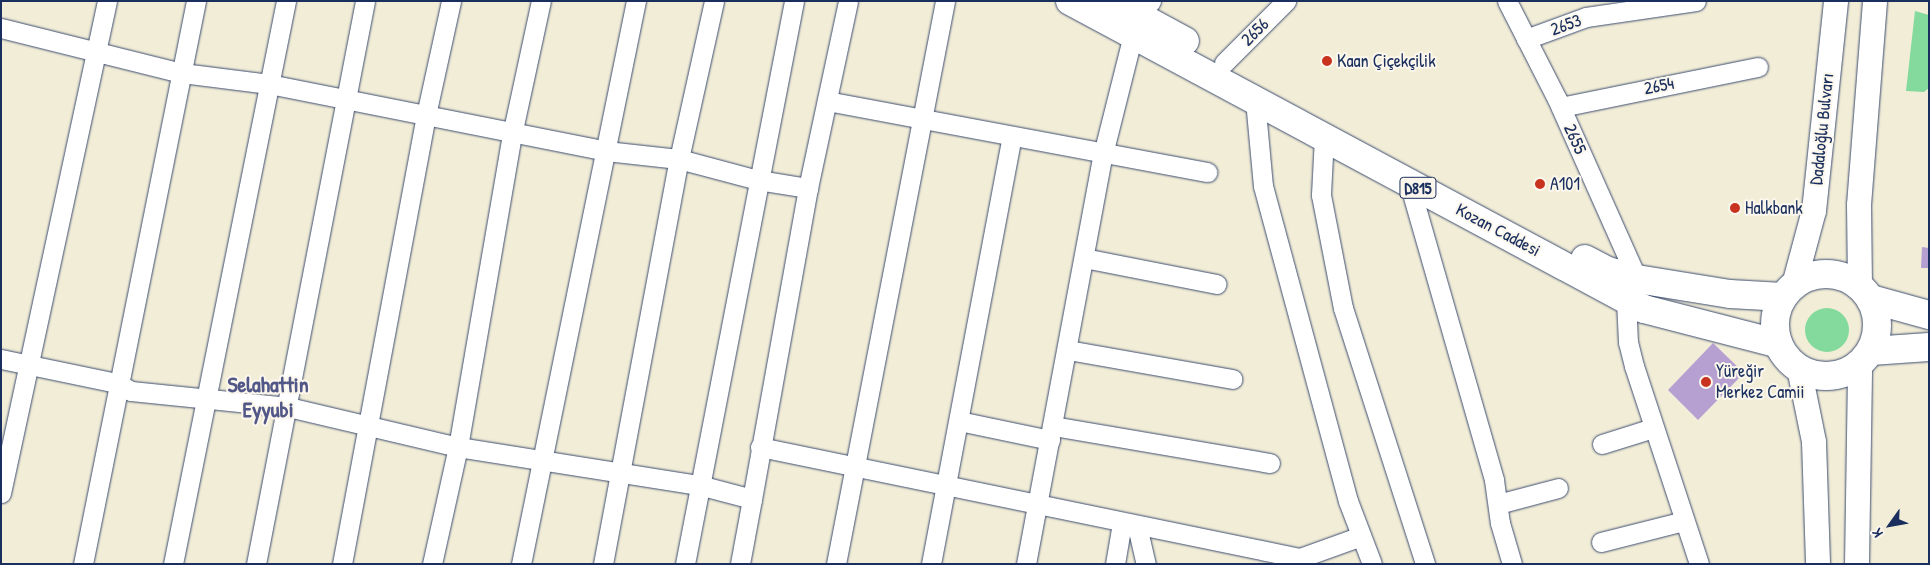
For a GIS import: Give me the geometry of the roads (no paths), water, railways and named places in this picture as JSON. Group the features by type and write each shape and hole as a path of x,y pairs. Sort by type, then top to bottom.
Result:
{"highway":[{"name":"Kozan Caddesi","path":"1070,1 1141,17 1255,100 1409,182 1631,290 1730,294 1788,291"},
{"name":"Kozan Caddesi","path":"1111,1 1608,271 1631,290 1644,309 1779,344"},
{"path":"1929,315 1865,292 1844,276 1827,273 1809,276 1788,291 1777,312 1775,328 1779,344 1787,358 1799,368 1814,375 1830,376 1865,358 1929,348"},
{"path":"1865,292 1877,316 1877,334 1865,358"}],"main road":[{"name":"Dadaloğlu Bulvarı","path":"1788,291 1814,212 1836,1"},
{"path":"1865,292 1859,205 1875,1"},
{"path":"1857,564 1865,358"},
{"path":"1799,368 1814,442 1818,564"}],"street":[{"path":"1,493 107,1"},
{"path":"83,564 117,383 196,1"},
{"path":"173,564 286,1"},
{"path":"256,564 288,408 365,1"},
{"path":"342,564 426,115 451,1"},
{"path":"432,564 458,447 513,130 541,1"},
{"path":"521,564 636,1"},
{"path":"602,564 621,474 679,159 714,1"},
{"path":"684,564 794,1"},
{"path":"740,564 808,188 848,1"},
{"path":"836,564 944,1"},
{"name":"2656","path":"1224,63 1286,1"},
{"name":"2655","path":"1507,1 1561,107 1631,290"},
{"name":"2653","path":"1526,39 1586,17 1696,1"},
{"path":"1026,564 1068,350 1103,154 1141,17"},
{"path":"1,28 182,73 269,84 513,130 606,151 679,159 758,180 808,188"},
{"name":"2654","path":"1561,107 1758,67"},
{"path":"1255,100 1263,186 1343,482 1372,564"},
{"path":"827,101 922,117 1012,137 1207,172"},
{"path":"931,564 1012,137"},
{"path":"1324,137 1322,195 1343,308 1425,564"},
{"path":"1409,182 1494,480 1512,564"},
{"path":"1084,258 1216,284"},
{"path":"1631,290 1628,342 1653,428 1700,564"},
{"path":"1068,350 1232,379"},
{"path":"1,359 117,383 131,391 288,408 368,428 458,447 542,462 699,485 752,499"},
{"path":"959,422 1270,463"},
{"path":"1602,444 1653,428"},
{"path":"760,447 1300,558 1361,536"},
{"path":"1498,504 1558,488"},
{"path":"1601,542 1684,521"},
{"path":"1115,564 1130,524"},
{"path":"1130,524 1146,564"}],"place":[{"name":"Kaan Çiçekçilik","path":"1327,61"},
{"name":"A101","path":"1540,184"},
{"name":"Halkbank","path":"1735,208"},
{"name":"Yüreğir Merkez Camii","path":"1706,382"}],"district":[{"name":"Selahattin Eyyubi","path":"268,396"}]}
